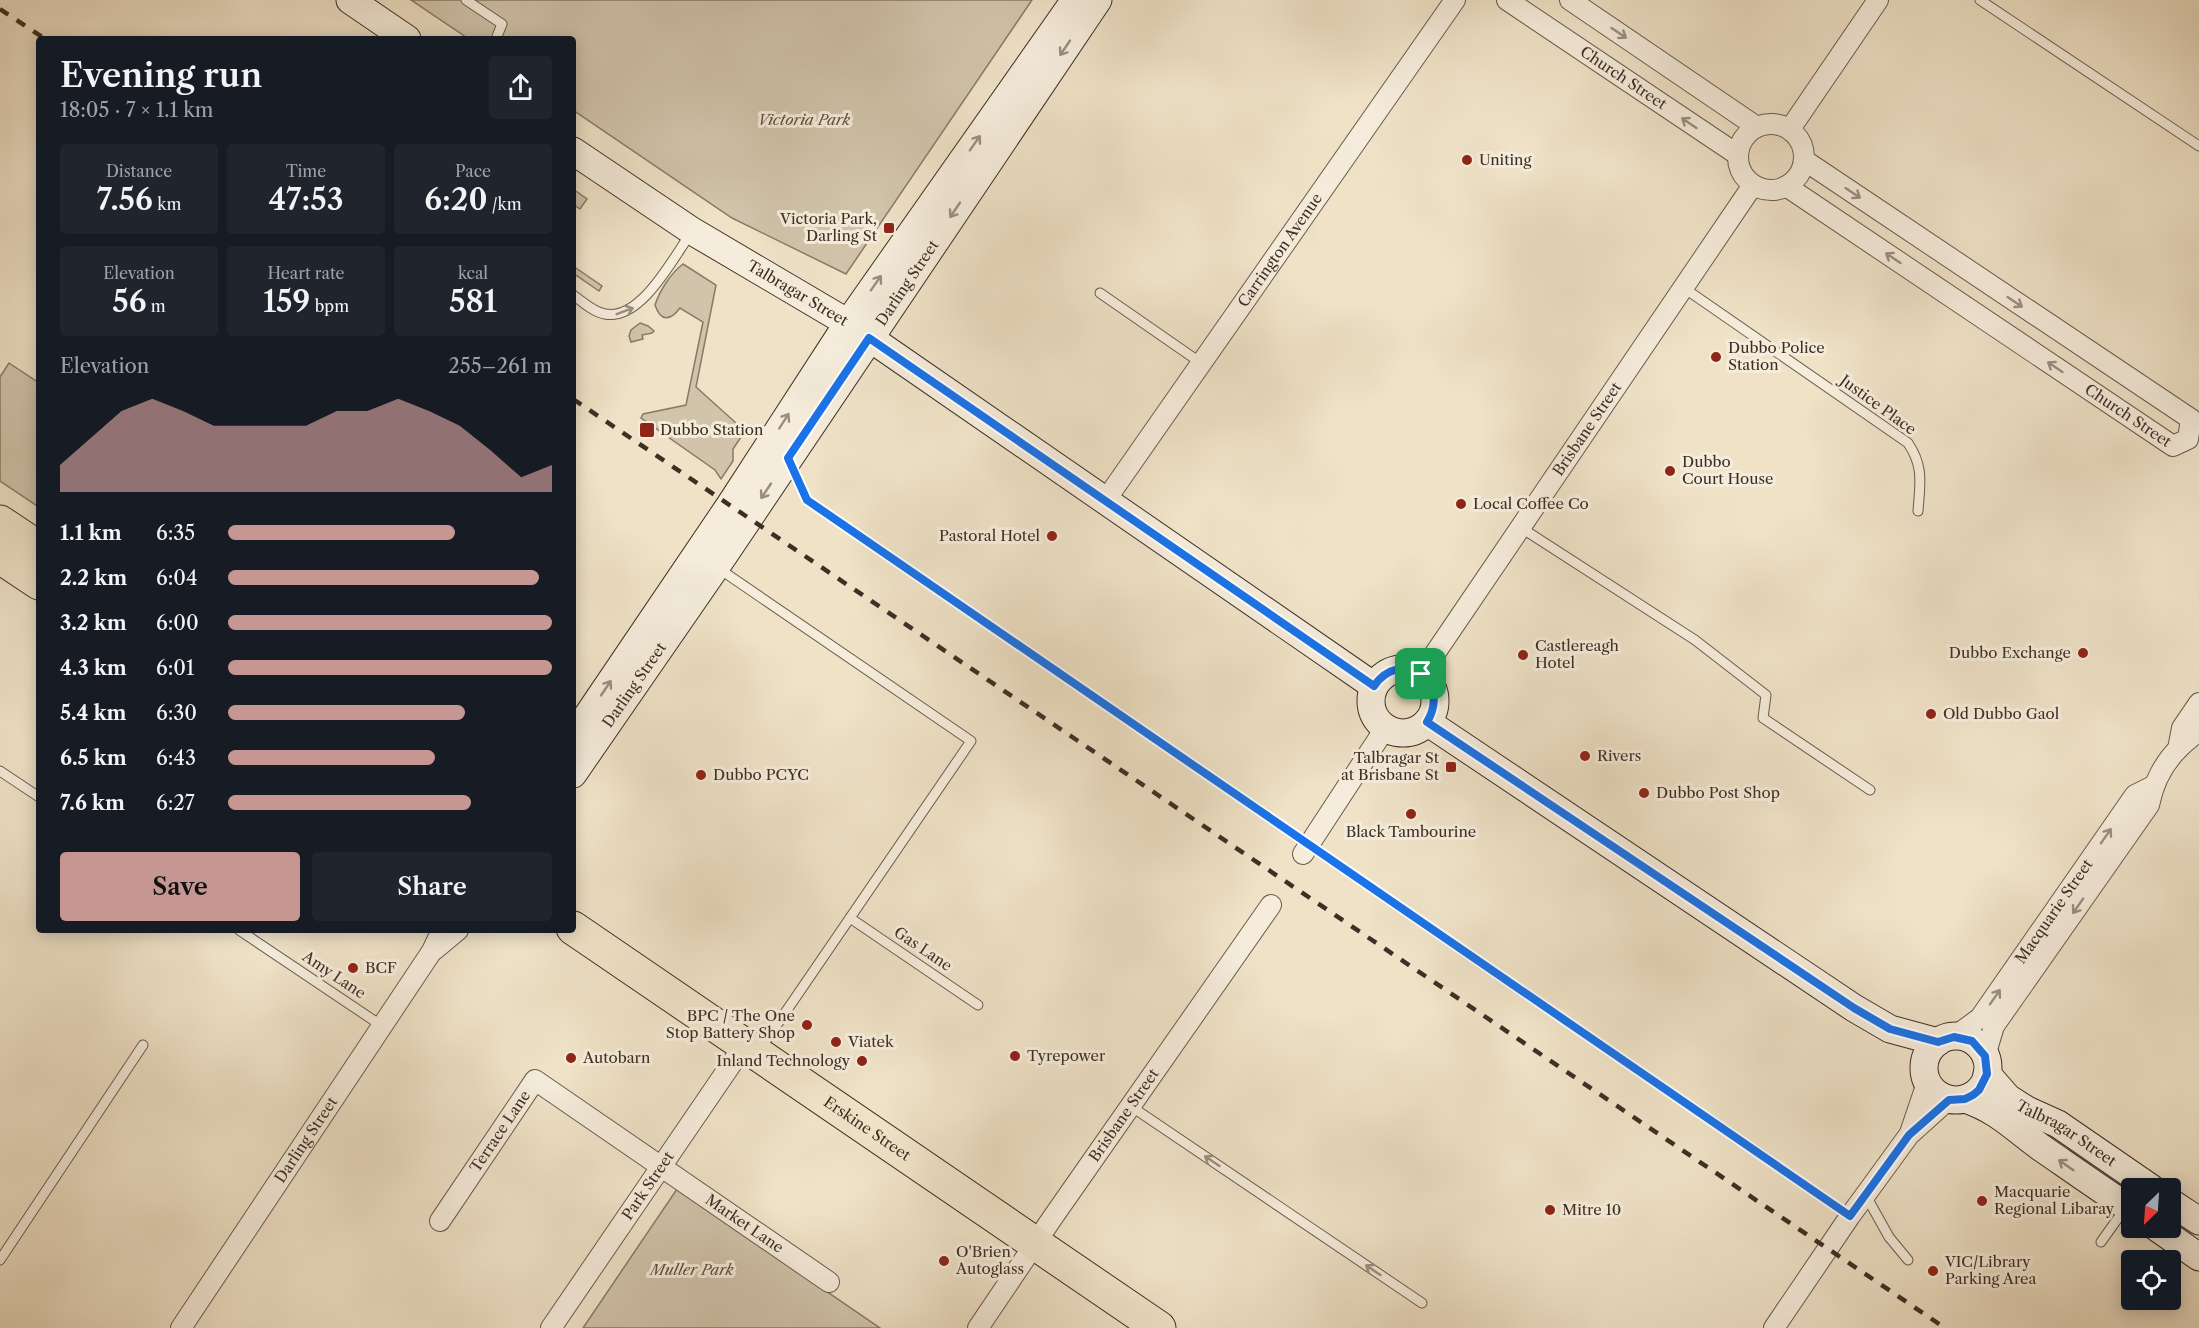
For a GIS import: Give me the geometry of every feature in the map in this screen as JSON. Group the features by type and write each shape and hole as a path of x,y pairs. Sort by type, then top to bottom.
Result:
{"highway":[{"path":"0,522 36,546"},
{"path":"0,557 36,581"},
{"name":"Erskine Street","path":"576,929 1159,1328"}],"street":[{"path":"350,0 403,36"},
{"name":"Darling Street","path":"576,770 788,458 858,331 1076,0"},
{"name":"Darling Street","path":"576,733 730,505 1098,0"},
{"name":"Carrington Avenue","path":"1105,501 1455,0"},
{"name":"Church Street","path":"1507,0 1738,155"},
{"path":"1570,0 1757,126"},
{"path":"1790,129 1878,0"},
{"path":"1768,123 1779,124 1790,129 1802,143 1804,160 1802,171 1795,180 1775,190 1753,185 1745,177 1738,155 1743,138 1757,126 1768,123"},
{"name":"Talbragar Street","path":"576,153 692,231 858,331 1374,686"},
{"name":"Church Street","path":"1786,186 2174,446 2188,439 2191,419 1804,160"},
{"name":"Brisbane Street","path":"1421,674 1753,185"},
{"path":"1395,670 1413,670 1421,674 1434,691 1433,713 1420,728 1403,733 1386,727 1379,722 1372,709 1374,686 1379,679 1395,670"},
{"name":"Macquarie Street","path":"2178,749 2182,728 2199,703"},
{"path":"1427,722 1854,1008 1890,1029 1972,1041 1986,1065 1979,1090 1957,1099 1909,1135 1865,1194 1774,1328"},
{"path":"1306,849 1386,727"},
{"name":"Macquarie Street","path":"1986,1065 1994,1026 2149,805 2153,786 2178,749 2193,738 2199,729"},
{"name":"Macquarie Street","path":"1946,1039 1980,1018 2135,795 2153,786"},
{"name":"Brisbane Street","path":"978,1328 1271,905"},
{"name":"Darling Street","path":"181,1328 432,951 441,933"},
{"name":"Darling Street","path":"432,951 454,933"},
{"path":"1890,1029 1941,1096 1957,1099"},
{"path":"1909,1135 1926,1074 1926,1056 1946,1039"},
{"name":"Park Street","path":"550,1328 661,1167 751,1049"},
{"name":"Talbragar Street","path":"1986,1065 2008,1098 2027,1110 2058,1124 2121,1181"},
{"name":"Terrace Lane","path":"440,1221 535,1080 661,1167"},
{"name":"Talbragar Street","path":"1957,1099 1999,1114 2042,1148 2121,1188"},
{"name":"Market Lane","path":"661,1167 829,1282"},
{"path":"2181,1209 2199,1221"},
{"path":"2172,1238 2199,1257"}],"lane":[{"path":"466,0 502,24 497,36"},
{"path":"1980,0 2199,146"},
{"path":"576,297 603,314 616,314 637,306 692,231"},
{"name":"Justice Place","path":"1684,288 1908,443 1918,458 1920,482 1918,511"},
{"path":"1100,293 1201,363"},
{"path":"788,458 807,500 1306,849 1850,1216"},
{"path":"1520,527 1695,640 1766,695 1763,717 1870,790"},
{"path":"716,567 971,741 850,918 751,1049"},
{"path":"0,771 36,795"},
{"name":"Gas Lane","path":"850,918 978,1005"},
{"name":"Amy Lane","path":"243,933 382,1026"},
{"path":"0,1260 142,1045"},
{"path":"1132,1107 1422,1303"},
{"path":"1865,1194 1889,1237 1908,1260"},
{"path":"2102,1242 2121,1217"}],"green space":[{"name":"Victoria Park","path":"411,0 1032,0 846,274 732,218 576,112 576,36 465,36"},
{"path":"576,191 587,199 580,209 576,206"},
{"path":"683,264 716,285 696,387 745,431 733,449 733,461 721,479 715,470 641,418 643,414 686,405 703,322 680,308 670,317 663,317 655,305 666,282"},
{"path":"576,268 602,286 599,291 576,275"},
{"path":"640,323 654,331 642,335 643,339 631,342 629,336 631,330"},
{"path":"9,363 36,381 36,505 0,481 0,377"},
{"name":"Muller Park","path":"677,1189 880,1328 583,1328"}],"railway":[{"path":"0,9 40,36"},
{"path":"576,401 1945,1328"}],"place":[{"name":"Uniting","path":"1467,160"},
{"name":"Victoria Park, Darling St","path":"889,228"},
{"name":"Dubbo Police Station","path":"1716,357"},
{"name":"Dubbo Station","path":"647,430"},
{"name":"Dubbo Court House","path":"1670,471"},
{"name":"Local Coffee Co","path":"1461,504"},
{"name":"Pastoral Hotel","path":"1052,536"},
{"name":"Dubbo Exchange","path":"2083,653"},
{"name":"Castlereagh Hotel","path":"1523,655"},
{"name":"Old Dubbo Gaol","path":"1931,714"},
{"name":"Rivers","path":"1585,756"},
{"name":"Talbragar St at Brisbane St","path":"1451,767"},
{"name":"Dubbo PCYC","path":"701,775"},
{"name":"Dubbo Post Shop","path":"1644,793"},
{"name":"Black Tambourine","path":"1411,814"},
{"name":"BCF","path":"353,968"},
{"name":"BPC / The One Stop Battery Shop","path":"807,1025"},
{"name":"Viatek","path":"836,1042"},
{"name":"Tyrepower","path":"1015,1056"},
{"name":"Autobarn","path":"571,1058"},
{"name":"Inland Technology","path":"862,1061"},
{"name":"Macquarie Regional Libaray","path":"1982,1201"},
{"name":"Mitre 10","path":"1550,1210"},
{"name":"O'Brien Autoglass","path":"944,1261"},
{"name":"VIC/Library Parking Area","path":"1933,1271"}],"route":[{"path":"869,338 1374,686 1386,673 1395,670 1413,670 1421,674 1434,691 1433,713 1427,722 1854,1008 1890,1029 1938,1042 1954,1037 1972,1041 1985,1056 1987,1065 1987,1074 1979,1090 1965,1099 1949,1100 1909,1135 1850,1216 807,500 788,458 869,338"}]}
